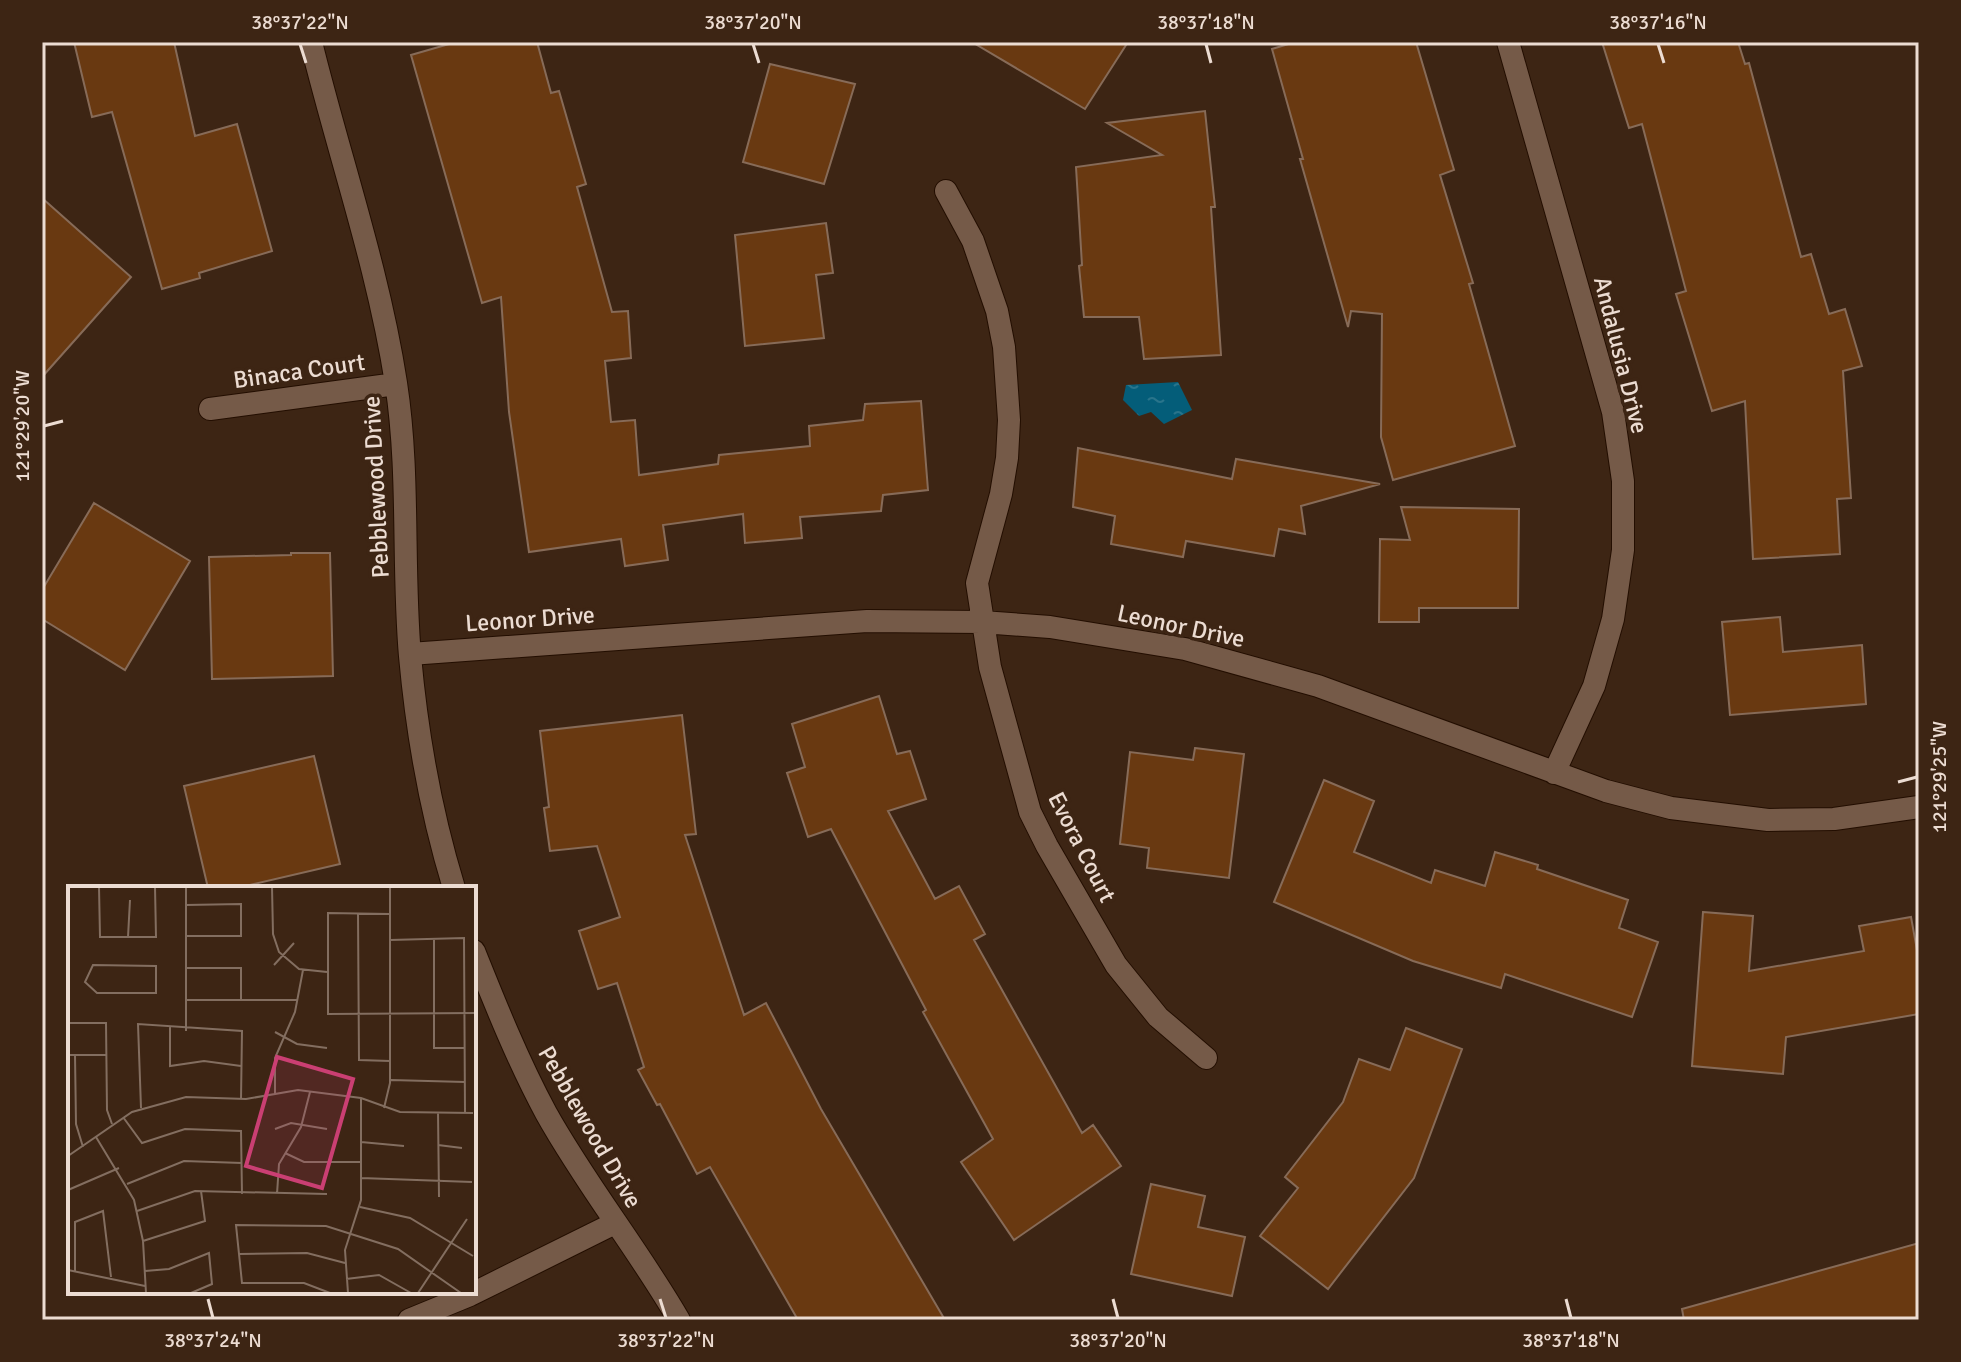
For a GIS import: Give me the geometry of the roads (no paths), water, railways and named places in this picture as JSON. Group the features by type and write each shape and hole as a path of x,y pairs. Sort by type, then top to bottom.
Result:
{"street":[{"name":"Pebblewood Drive","path":"311,42 377,285 396,384 404,458 410,654 420,743 453,886"},
{"name":"Andalusia Drive","path":"1508,42 1613,412 1623,481 1623,550 1613,619 1594,686 1554,773"},
{"name":"Evora Court","path":"946,191 973,241 997,311 1004,347 1009,420 1007,458 1001,494 977,583 990,667 1030,812 1116,965 1158,1017 1206,1058"},
{"name":"Binaca Court","path":"210,409 396,384"},
{"name":"Leonor Drive","path":"410,654 867,621 982,622 1050,627 1185,649 1318,686 1606,791 1671,808 1768,820 1834,819 1919,807"},
{"name":"Pebblewood Drive","path":"476,956 512,1044 547,1114 679,1320"},
{"path":"476,1292 615,1223"},
{"path":"409,1320 472,1294"}],"water":[{"path":"1178,382 1192,410 1164,424 1151,412 1139,416 1123,400 1126,385"}]}
